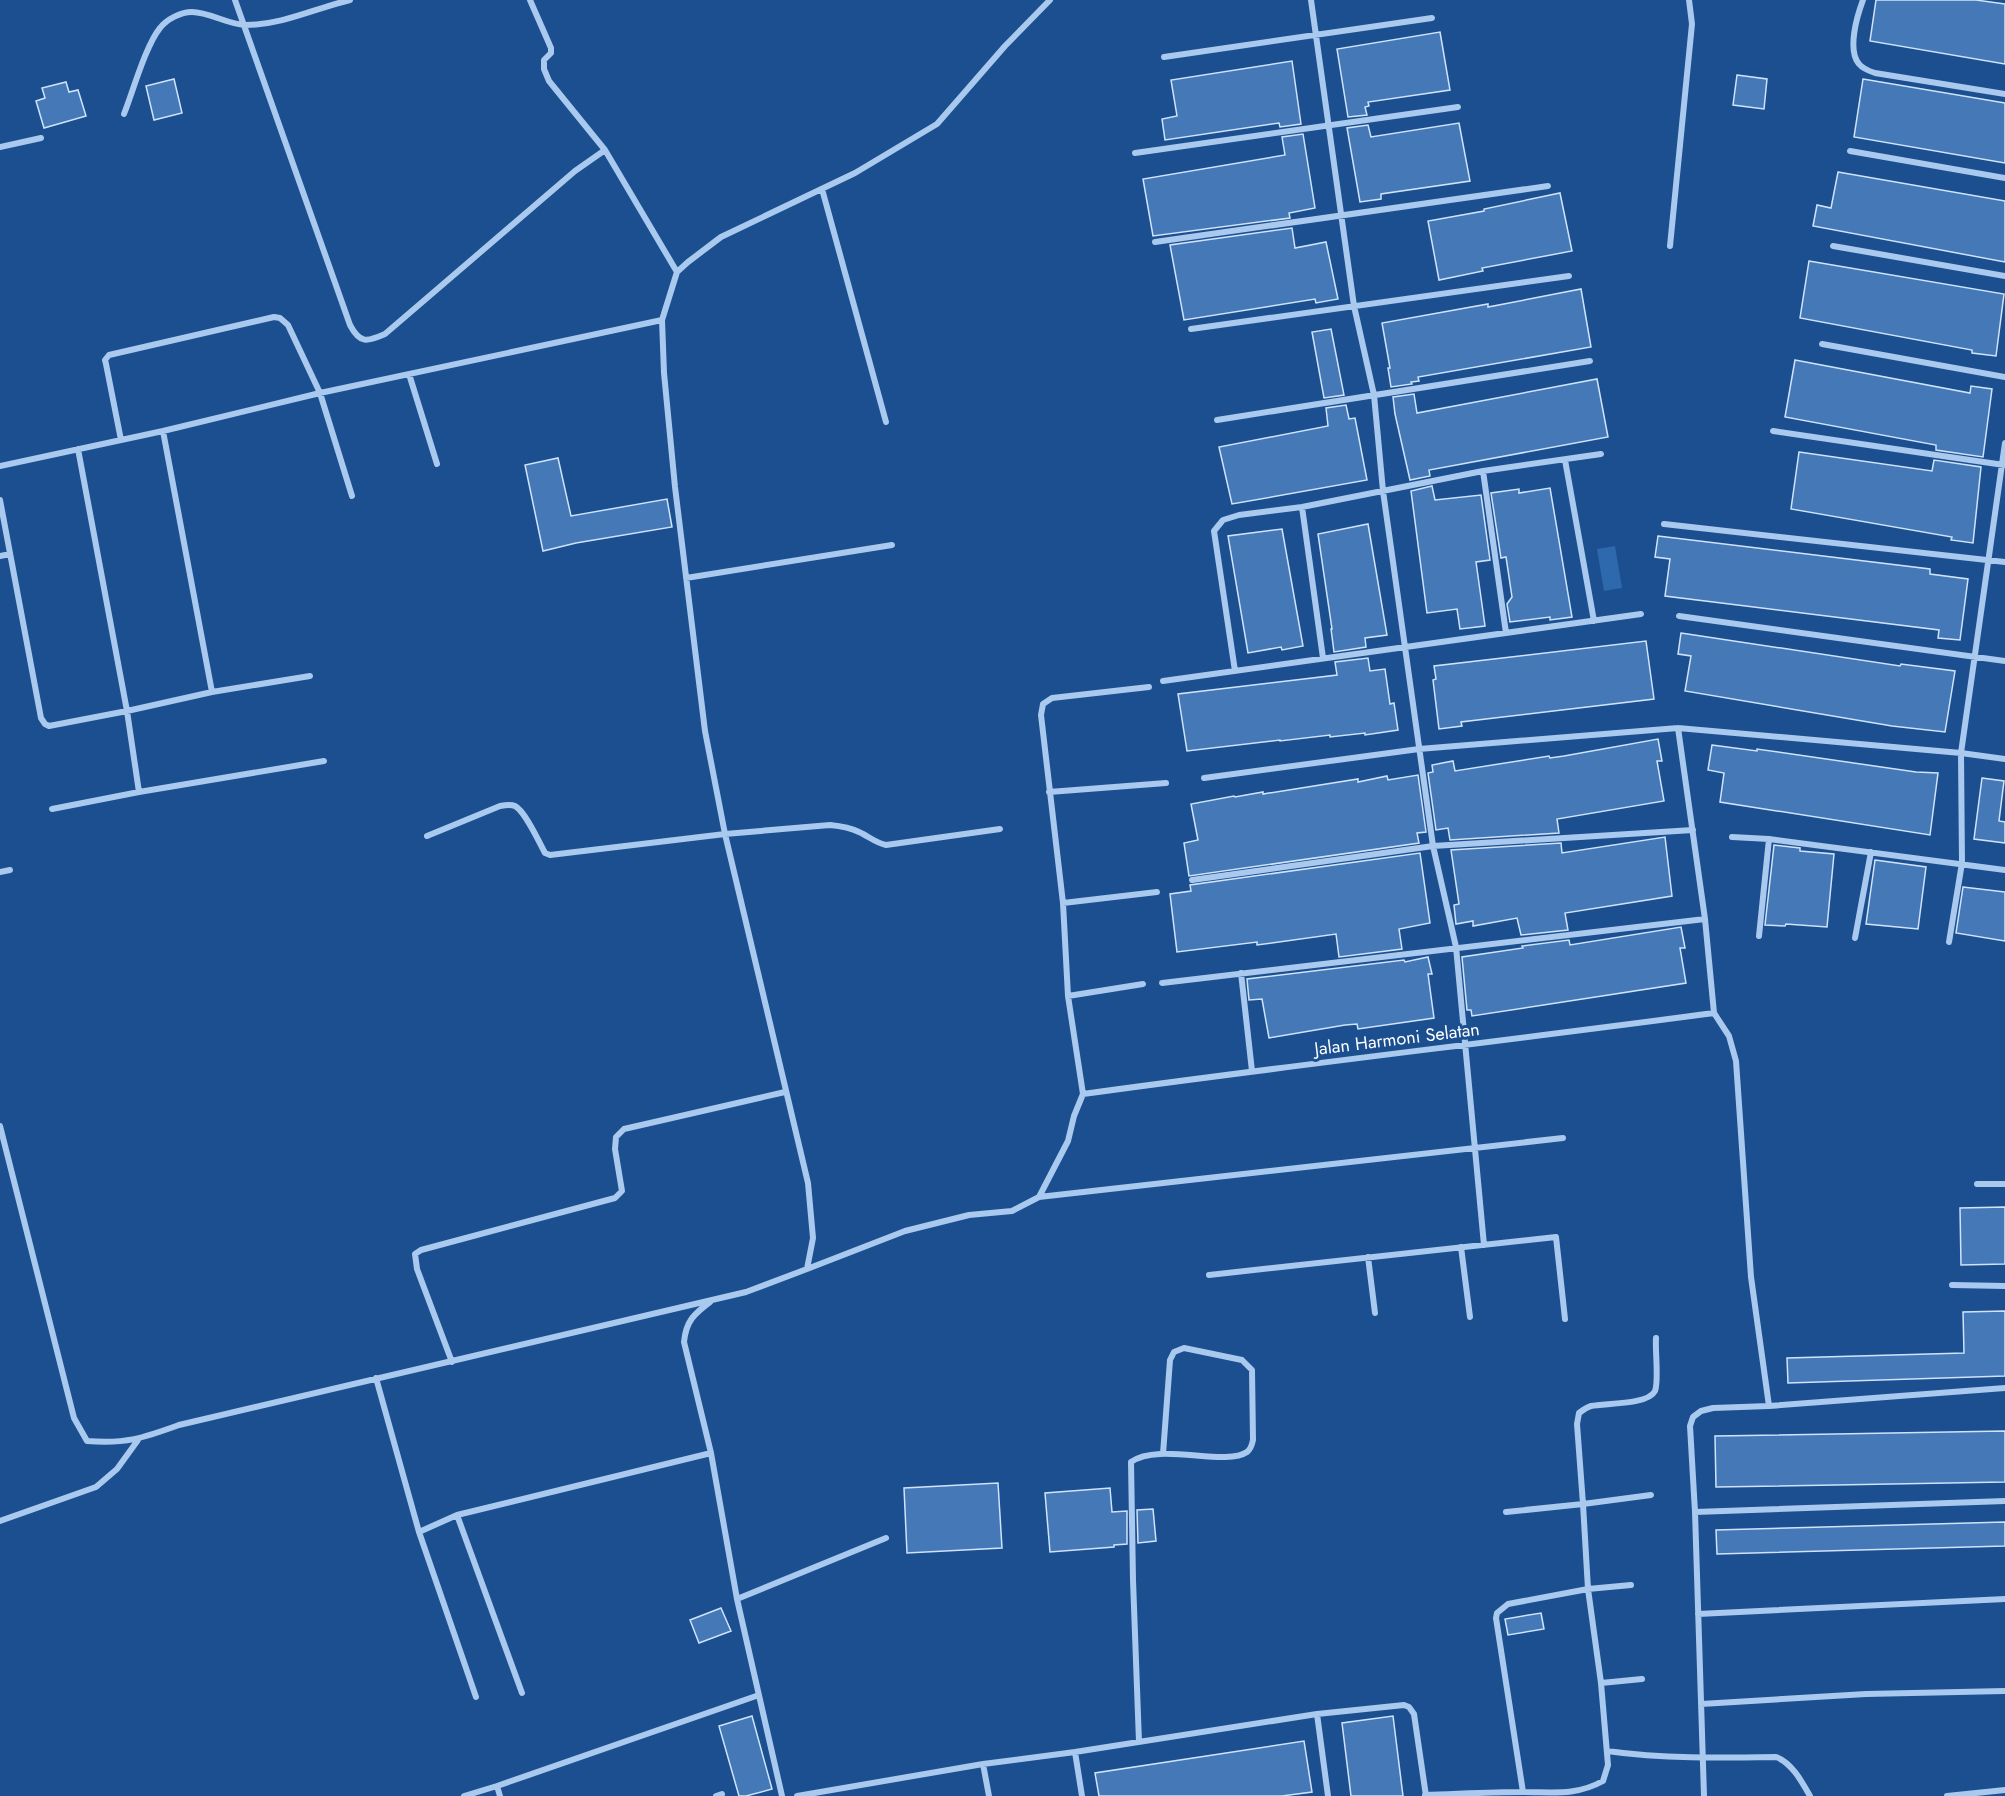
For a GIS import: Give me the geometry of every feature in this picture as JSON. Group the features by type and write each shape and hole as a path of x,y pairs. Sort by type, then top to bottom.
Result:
{"street":[{"path":"235,0 350,325 356,336 363,339 370,340 385,334 575,171 605,150"},
{"path":"124,114 152,43 159,29 167,21 193,12 244,25 278,21 350,0"},
{"path":"530,0 551,48 551,53 544,60 544,69 549,81 605,150 677,272"},
{"path":"807,1269 813,1238 808,1183 725,834 705,731 672,465 662,320 677,272 721,237 855,173 937,124 1005,46 1050,0"},
{"path":"1311,0 1354,306 1374,395 1383,491 1433,846 1456,947 1484,1245"},
{"path":"1670,246 1692,24 1689,0"},
{"path":"1863,0 1853,42 1857,62 1865,69 1875,73 2005,94"},
{"path":"1164,57 1432,18"},
{"path":"1135,153 1458,106"},
{"path":"0,147 41,138"},
{"path":"1850,151 2005,178"},
{"path":"1155,242 1548,186"},
{"path":"822,189 886,422"},
{"path":"1833,246 2005,276"},
{"path":"1191,329 1569,276"},
{"path":"121,440 106,357 274,317 280,318 288,325 320,393 352,496"},
{"path":"0,466 163,431 320,393 662,320"},
{"path":"1822,344 2005,377"},
{"path":"1217,420 1590,361"},
{"path":"409,374 437,464"},
{"path":"163,431 212,692"},
{"path":"1773,431 2003,465"},
{"path":"1948,942 1962,863 1961,753 2005,442"},
{"path":"78,449 128,711 139,792"},
{"path":"1236,671 1214,531 1223,520 1302,507 1483,471 1601,454"},
{"path":"1565,460 1594,621"},
{"path":"1483,471 1506,633"},
{"path":"0,500 43,722 49,726 212,692 310,676"},
{"path":"1302,507 1323,658"},
{"path":"1664,524 2005,562"},
{"path":"686,578 892,546"},
{"path":"0,556 10,554"},
{"path":"1163,681 1641,614"},
{"path":"1679,616 2005,661"},
{"path":"1040,1197 1068,1141 1074,1116 1083,1094 1068,996 1063,903 1041,715 1043,704 1052,698 1149,687"},
{"path":"1678,728 1705,919 1714,1013 1729,1036 1736,1061 1751,1278 1769,1406"},
{"path":"1204,778 1419,748 1678,728 1961,753 2005,759"},
{"path":"52,809 324,761"},
{"path":"1049,792 1166,783"},
{"path":"427,836 507,805 514,805 521,810 545,853 550,855 725,834 837,826 856,830 886,845 1000,829"},
{"path":"1192,880 1433,846 1693,830"},
{"path":"1732,837 1769,839 2005,870"},
{"path":"1759,936 1769,839"},
{"path":"1855,938 1871,852"},
{"path":"0,872 10,870"},
{"path":"1063,903 1157,892"},
{"path":"1162,983 1705,919"},
{"path":"1241,973 1252,1071"},
{"path":"1068,996 1143,984"},
{"name":"Jalan Harmoni Selatan","path":"1083,1094 1714,1013"},
{"path":"452,1362 417,1269 415,1254 421,1250 615,1198 622,1191 615,1149 616,1137 624,1129 785,1092"},
{"path":"0,1126 74,1419 87,1441 111,1443 138,1440 179,1425 746,1292 905,1230 969,1215 1012,1211 1040,1197 1563,1138"},
{"path":"1977,1184 2005,1184"},
{"path":"1209,1275 1556,1237 1565,1319"},
{"path":"1461,1247 1470,1317"},
{"path":"1368,1257 1375,1313"},
{"path":"1952,1285 2005,1286"},
{"path":"714,1299 695,1314 685,1328 684,1342 711,1453 737,1599 782,1796"},
{"path":"797,1796 983,1764 1317,1714 1404,1705 1409,1707 1413,1714 1425,1796 1522,1792 1564,1794 1589,1789 1603,1781 1608,1765 1601,1683 1588,1589 1577,1424 1579,1413 1588,1406 1641,1400 1654,1392 1656,1338"},
{"path":"1139,1742 1131,1461 1163,1454 1234,1456 1246,1453 1252,1446 1252,1370 1242,1360 1184,1348 1174,1352 1170,1360 1163,1454"},
{"path":"376,1378 419,1532 476,1696"},
{"path":"1704,1796 1690,1426 1693,1417 1701,1411 1713,1408 1769,1406 2005,1388"},
{"path":"0,1521 96,1487 117,1469 138,1440"},
{"path":"419,1532 457,1515 711,1453"},
{"path":"1506,1512 1651,1495"},
{"path":"1695,1512 2005,1501"},
{"path":"457,1515 522,1693"},
{"path":"737,1599 886,1538"},
{"path":"1522,1792 1497,1613 1508,1604 1588,1589 1631,1585"},
{"path":"1698,1614 2005,1599"},
{"path":"1601,1683 1642,1679"},
{"path":"1701,1704 1866,1694 2005,1691"},
{"path":"464,1796 759,1695"},
{"path":"1317,1714 1328,1796"},
{"path":"1607,1751 1703,1758 1776,1757 1787,1764 1806,1788 1808,1796"},
{"path":"1075,1752 1082,1796"},
{"path":"983,1764 989,1796"},
{"path":"497,1786 500,1796"},
{"path":"1947,1796 2005,1790"}],"shaded area":[{"path":"1615,546 1622,588 1604,591 1597,549"}],"building":[{"path":"1876,0 1976,0 2005,4 2005,64 1870,41"},
{"path":"1440,32 1450,90 1368,102 1369,106 1365,107 1367,115 1348,117 1337,49"},
{"path":"1292,61 1301,124 1280,127 1279,123 1165,140 1162,119 1177,116 1171,80"},
{"path":"1737,75 1767,79 1764,109 1733,105"},
{"path":"174,79 182,113 154,120 146,86"},
{"path":"1863,79 2005,103 2005,163 1854,137"},
{"path":"66,82 69,92 78,90 86,116 44,128 36,101 45,98 42,88"},
{"path":"1459,123 1470,181 1381,194 1381,199 1360,202 1347,128 1368,125 1371,137"},
{"path":"1303,134 1315,208 1289,213 1290,218 1153,236 1143,179 1285,155 1282,137"},
{"path":"1838,172 2005,201 2005,262 1813,226 1817,205 1831,208"},
{"path":"1560,193 1572,251 1482,268 1483,271 1439,280 1428,221 1484,211 1484,209"},
{"path":"1292,228 1295,248 1326,242 1338,299 1316,303 1315,299 1184,320 1170,245"},
{"path":"1809,261 2004,294 1996,356 1800,318"},
{"path":"1581,289 1591,347 1418,377 1419,381 1411,382 1412,384 1391,387 1382,323 1488,304 1488,307"},
{"path":"1331,329 1344,395 1324,398 1312,332"},
{"path":"1795,360 1970,393 1971,386 1992,389 1983,457 1936,450 1936,445 1785,417"},
{"path":"1597,379 1608,437 1429,470 1430,476 1410,480 1393,397 1414,394 1417,413"},
{"path":"1346,405 1349,419 1355,418 1367,480 1232,504 1219,447 1328,426 1326,408"},
{"path":"1799,452 1932,471 1934,460 1981,467 1973,543 1951,540 1952,537 1791,509"},
{"path":"558,458 571,516 667,499 672,527 576,543 543,551 525,465"},
{"path":"1432,486 1435,500 1481,495 1490,560 1476,562 1485,626 1460,629 1457,609 1427,613 1411,491"},
{"path":"1550,488 1572,617 1510,622 1507,604 1512,597 1506,557 1501,558 1491,493 1519,489 1519,493"},
{"path":"1368,524 1387,635 1365,638 1366,647 1334,652 1318,534"},
{"path":"1282,529 1303,646 1248,653 1228,536"},
{"path":"1658,536 1930,569 1930,574 1968,579 1960,640 1938,638 1939,630 1665,596 1670,559 1655,557"},
{"path":"1681,633 1900,666 1901,664 1955,671 1945,732 1892,726 1685,691 1691,656 1678,654"},
{"path":"1646,641 1654,699 1461,722 1462,726 1439,729 1433,680 1436,679 1434,666"},
{"path":"1368,658 1370,671 1385,669 1390,704 1394,703 1398,730 1187,751 1178,694 1337,675 1335,662"},
{"path":"1658,739 1662,761 1657,761 1664,801 1557,819 1559,833 1450,840 1448,828 1436,830 1428,773 1433,772 1432,765 1453,761 1455,771 1549,756 1550,758 1564,756"},
{"path":"1712,745 1938,773 1930,835 1720,802 1724,773 1708,770"},
{"path":"1418,775 1426,832 1417,833 1419,843 1189,876 1184,843 1198,840 1191,804 1358,779 1358,782 1387,776 1388,780"},
{"path":"1982,778 2004,781 1999,821 2005,822 2005,843 1974,839"},
{"path":"1665,837 1672,896 1565,913 1568,930 1521,935 1517,918 1473,926 1473,921 1456,924 1454,905 1459,904 1451,850 1561,843 1562,853"},
{"path":"1774,845 1800,848 1800,851 1834,854 1827,927 1765,925"},
{"path":"1420,853 1430,923 1399,929 1402,949 1339,957 1336,934 1257,945 1257,942 1177,952 1170,894 1191,891 1190,885"},
{"path":"1875,860 1926,867 1918,929 1866,924"},
{"path":"1963,887 2005,892 2005,941 1956,933"},
{"path":"1681,927 1685,948 1680,948 1686,983 1472,1016 1471,1010 1467,1010 1462,957 1569,940 1570,945"},
{"path":"1428,957 1432,974 1428,974 1434,1018 1358,1029 1357,1024 1345,1025 1269,1038 1262,999 1249,1000 1247,979 1404,960 1405,962"},
{"path":"2005,1207 2005,1264 1961,1265 1960,1208"},
{"path":"2005,1311 2005,1376 1788,1383 1787,1358 1964,1353 1963,1312"},
{"path":"2005,1431 2005,1482 1716,1487 1715,1436"},
{"path":"998,1483 1002,1548 907,1553 904,1488"},
{"path":"1110,1488 1112,1512 1127,1511 1127,1544 1050,1552 1045,1493"},
{"path":"1153,1509 1156,1541 1138,1543 1137,1510"},
{"path":"2005,1522 2005,1546 1717,1554 1716,1530"},
{"path":"721,1608 731,1631 699,1643 690,1620"},
{"path":"1541,1613 1544,1629 1508,1635 1505,1619"},
{"path":"752,1716 772,1789 739,1796 719,1726"},
{"path":"1393,1716 1403,1796 1351,1796 1342,1723"},
{"path":"1304,1741 1312,1792 1282,1796 1099,1796 1095,1773"}]}
